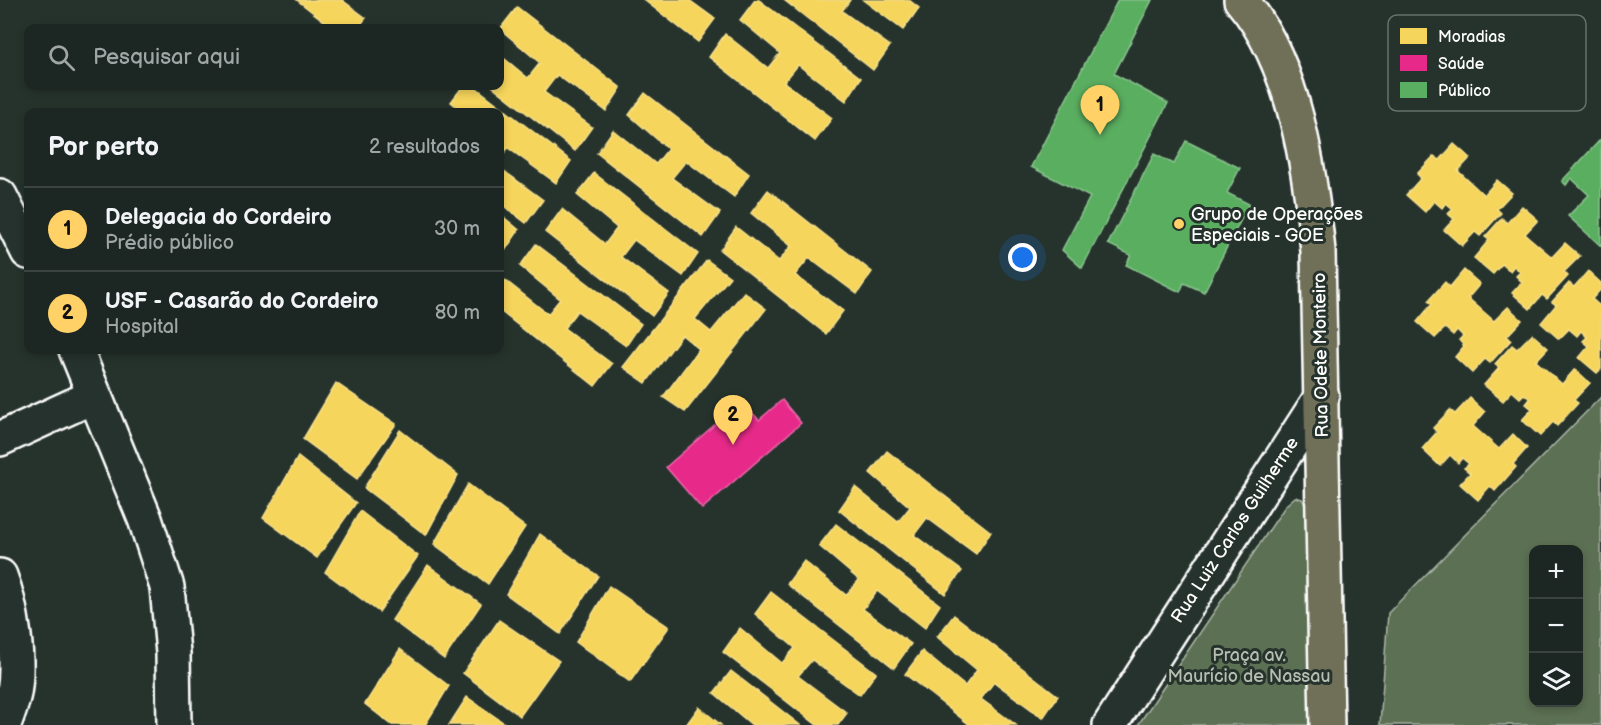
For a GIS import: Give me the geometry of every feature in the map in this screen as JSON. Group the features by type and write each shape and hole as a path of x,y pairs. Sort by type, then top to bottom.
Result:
{"main road":[{"name":"Rua Odete Monteiro","path":"1241,0 1255,16 1270,47 1295,112 1311,179 1318,251 1327,725"}],"street":[{"path":"0,196 24,244"},
{"path":"78,354 145,519 167,587 173,653 174,725"},
{"path":"0,439 94,396"},
{"name":"Rua Luiz Carlos Guilherme","path":"1110,725 1322,396"},
{"path":"0,576 6,592 14,650 14,692 4,725"}],"green space":[{"path":"1601,397 1601,725 1380,725 1388,613"},
{"name":"Praça av. Maurício de Nassau","path":"1295,497 1302,499 1305,505 1310,725 1138,725 1286,505"}],"building: Moradias":[{"path":"297,0 342,0 366,18 361,24 328,24"},
{"path":"644,0 689,0 715,19 698,42"},
{"path":"755,0 759,0 861,78 846,101 798,65 784,82 832,118 815,141 709,57 725,34 768,68 780,53 740,20"},
{"path":"784,0 850,0 842,11 890,46 873,70"},
{"path":"863,0 909,0 919,8 903,30"},
{"path":"517,7 621,88 606,111 557,75 544,92 592,127 575,151 497,90 504,90 504,58 528,78 540,63 504,32 504,24"},
{"path":"460,90 479,90 502,108 458,108 451,102"},
{"path":"645,93 749,174 734,197 686,161 672,178 720,213 703,237 597,153 613,130 656,164 668,149 629,115"},
{"path":"504,109 571,161 556,183 508,148 504,153"},
{"path":"1454,144 1470,158 1458,171 1484,195 1497,180 1512,193 1497,209 1501,213 1480,236 1475,232 1462,246 1444,230 1454,219 1448,214 1453,209 1446,203 1442,208 1434,201 1425,212 1406,195 1421,178 1417,174 1434,156 1440,160"},
{"path":"504,171 543,200 526,223 504,206"},
{"path":"594,173 698,254 683,276 634,240 621,257 669,293 652,316 545,232 562,209 605,244 617,228 577,195"},
{"path":"768,190 872,272 857,294 809,258 795,275 843,311 826,334 720,250 736,227 779,261 791,246 751,213"},
{"path":"1522,206 1538,220 1525,234 1552,257 1565,243 1580,256 1564,272 1568,276 1547,299 1542,295 1530,309 1512,293 1522,282 1516,276 1520,272 1514,266 1510,271 1502,264 1493,274 1474,258 1489,240 1485,237 1502,218 1507,223"},
{"path":"504,217 519,230 504,252"},
{"path":"536,244 641,324 626,346 577,311 564,328 612,364 595,386 504,314 505,280 548,314 560,299 520,266"},
{"path":"707,260 730,277 695,319 711,332 744,292 766,309 685,412 663,397 699,349 682,335 646,383 623,367"},
{"path":"1464,270 1480,284 1468,298 1494,321 1508,307 1522,320 1507,336 1511,340 1490,363 1485,359 1472,373 1455,357 1464,346 1459,340 1463,336 1457,330 1453,335 1445,328 1435,338 1417,322 1432,304 1428,301 1445,282 1450,287"},
{"path":"1588,271 1601,283 1601,289 1592,299 1601,307 1601,369 1597,373 1579,358 1589,346 1583,341 1587,337 1581,331 1577,336 1569,329 1559,339 1541,323 1556,305 1552,302 1569,283 1574,287"},
{"path":"1532,334 1548,348 1536,361 1562,384 1575,369 1590,383 1574,400 1578,403 1557,426 1553,422 1540,436 1522,420 1532,409 1526,404 1530,399 1524,394 1520,398 1512,391 1503,401 1484,385 1499,368 1495,364 1512,345 1517,349"},
{"path":"336,383 396,424 357,479 303,439"},
{"path":"1470,398 1485,412 1473,426 1499,449 1513,434 1527,448 1513,464 1516,467 1495,491 1490,486 1478,500 1460,484 1470,473 1464,468 1469,464 1462,458 1458,463 1450,455 1440,466 1422,449 1437,432 1433,428 1450,410 1455,414"},
{"path":"400,430 458,475 426,535 364,488"},
{"path":"887,451 991,532 976,554 927,518 914,535 962,571 945,594 839,510 855,487 898,522 910,507 870,473"},
{"path":"298,457 356,503 317,558 263,518"},
{"path":"468,484 525,527 488,584 434,544"},
{"path":"360,511 418,556 379,612 325,572"},
{"path":"836,524 940,605 925,628 877,591 863,609 911,644 894,668 787,584 804,561 846,595 859,580 819,546"},
{"path":"540,534 598,576 560,634 506,594"},
{"path":"428,565 481,604 444,659 392,620"},
{"path":"609,586 669,627 630,682 576,642"},
{"path":"771,592 876,673 860,695 812,660 798,676 847,713 838,725 817,725 723,652 740,628 782,663 795,648 755,614"},
{"path":"954,615 1058,696 1043,718 994,682 981,699 1016,725 970,725 905,674 922,651 965,686 977,670 937,637"},
{"path":"499,620 559,661 520,716 463,673"},
{"path":"400,649 449,686 425,725 392,725 365,704"},
{"path":"731,671 800,725 752,725 714,693"},
{"path":"467,697 507,725 449,725"},
{"path":"699,707 721,725 686,725"}],"building: Saúde":[{"path":"782,400 801,423 702,509 666,467 742,401 759,420"}],"building: Público":[{"path":"1118,0 1152,0 1114,74 1168,103 1082,268 1062,250 1090,197 1031,167"},
{"path":"1601,139 1601,246 1568,216 1589,195 1571,178 1566,185 1562,181"},
{"name":"Grupo de Operações Especiais - GOE","path":"1186,141 1240,168 1227,193 1249,204 1204,292 1184,283 1180,292 1126,265 1131,255 1108,244 1154,154 1174,164"}],"place":[{"name":"Delegacia do Cordeiro","path":"1100,135"},
{"name":"Grupo de Operações Especiais - GOE","path":"1179,224"},
{"name":"USF - Casarão do Cordeiro","path":"733,445"}]}
